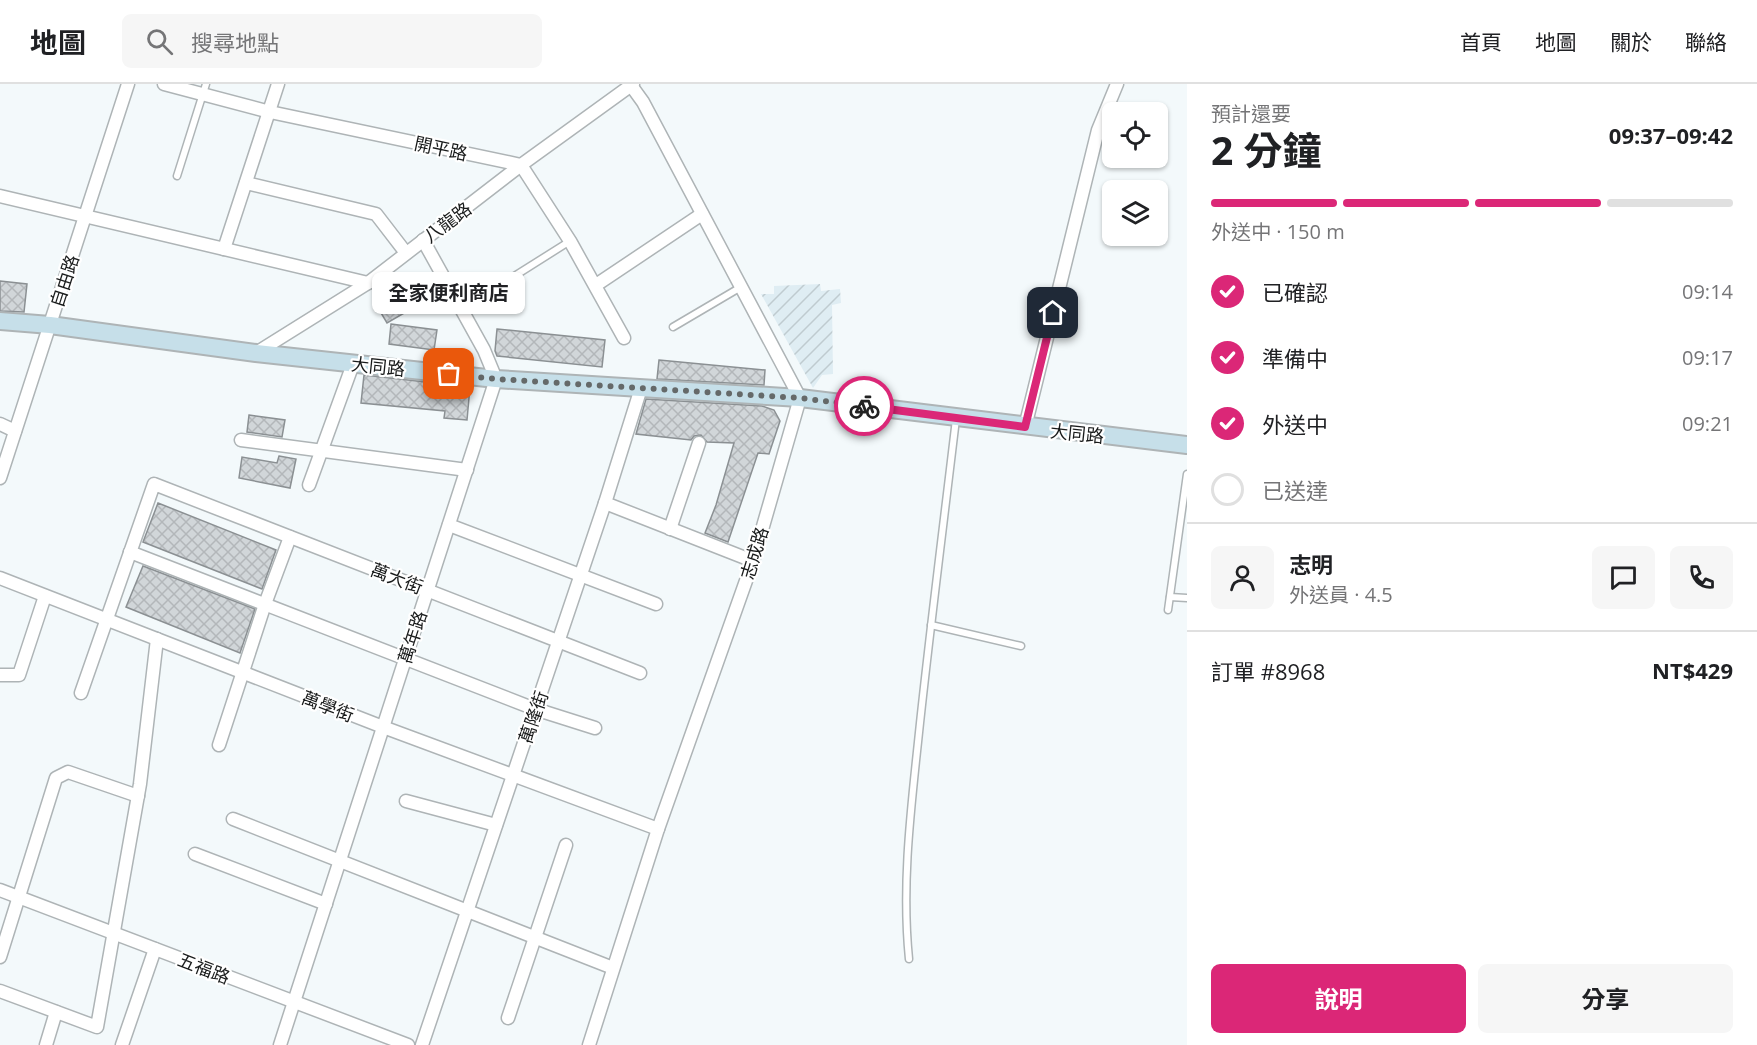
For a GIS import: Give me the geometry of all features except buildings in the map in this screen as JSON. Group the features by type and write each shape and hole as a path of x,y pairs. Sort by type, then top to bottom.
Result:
{"main road":[{"name":"大同路","path":"0,321 50,325 256,353 496,379 800,398 1187,446"}],"street":[{"name":"自由路","path":"0,478 128,84"},
{"name":"開平路","path":"164,84 205,89 270,112 521,165"},
{"path":"224,249 278,84"},
{"path":"631,84 643,102 800,398"},
{"name":"八龍路","path":"256,353 368,283 631,84"},
{"path":"1025,427 1098,130 1117,84"},
{"path":"521,165 570,241 624,338"},
{"path":"246,183 376,214 406,254"},
{"path":"0,196 368,283"},
{"path":"596,285 702,214"},
{"path":"423,240 484,350 496,379"},
{"path":"309,485 353,364"},
{"name":"萬年路","path":"280,1045 496,379"},
{"name":"萬隆街","path":"422,1045 605,503 641,388"},
{"name":"志成路","path":"589,1045 658,829 753,561 800,398"},
{"path":"0,424 15,431"},
{"path":"241,440 467,470"},
{"path":"670,529 699,443"},
{"name":"萬大街","path":"130,552 154,484 640,673"},
{"path":"605,503 753,561"},
{"path":"449,525 656,604"},
{"path":"219,745 265,604 290,537"},
{"path":"81,693 130,552 535,709 595,728"},
{"name":"萬學街","path":"0,578 383,727 658,829"},
{"path":"0,675 19,675 45,596"},
{"path":"0,991 97,1027 138,796 157,639"},
{"path":"0,957 56,778 68,772 138,796"},
{"path":"406,801 496,825"},
{"path":"232,819 613,968"},
{"path":"508,1018 566,845"},
{"path":"195,854 326,904"},
{"name":"五福路","path":"0,890 408,1045"},
{"path":"122,1045 155,949"},
{"path":"46,1045 56,1012"}],"lane":[{"path":"177,176 205,89"},
{"path":"494,289 570,241"},
{"path":"673,327 741,287"},
{"path":"909,959 908,832 956,418"},
{"path":"1168,610 1187,474"},
{"path":"1170,597 1187,598"},
{"path":"931,625 1021,646"}],"shaded area":[{"path":"820,284 821,291 840,289 841,303 832,305 833,374 822,375 813,388 761,294 774,294 774,286"}],"way so far":[{"path":"449,374 800,398 864,406"}],"place":[{"name":"全家便利商店","path":"449,374"}],"route":[{"path":"864,406 1025,427 1053,313"}]}
